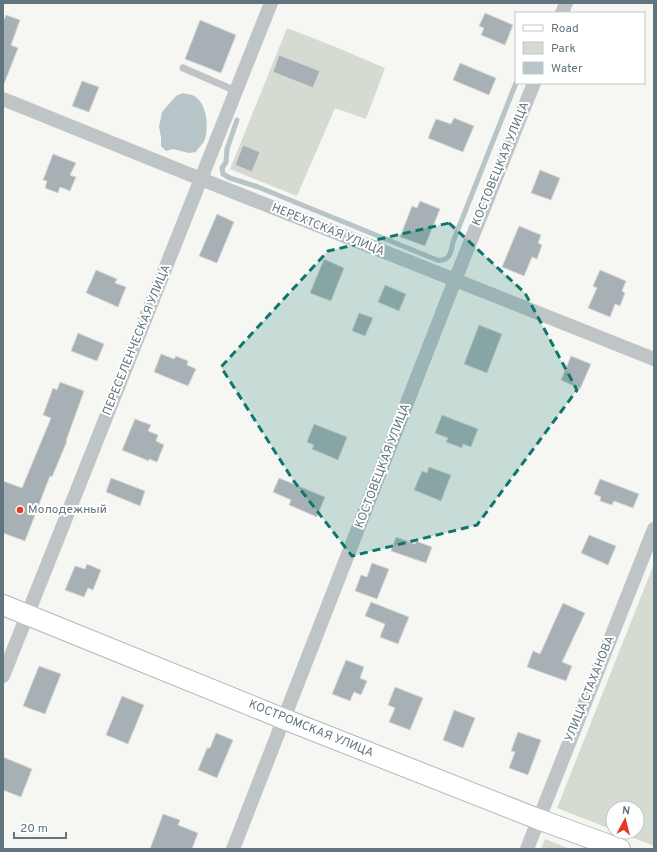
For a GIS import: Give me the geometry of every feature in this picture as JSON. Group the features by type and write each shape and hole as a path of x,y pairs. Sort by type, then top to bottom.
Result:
{"street":[{"name":"ПЕРЕСЕЛЕНЧЕСКАЯ УЛИЦА","path":"3,676 271,3"},
{"name":"КОСТОВЕЦКАЯ УЛИЦА","path":"233,849 455,280 534,84"},
{"name":"НЕРЕХТСКАЯ УЛИЦА","path":"3,99 654,358"},
{"name":"УЛИЦА СТАХАНОВА","path":"527,849 654,529"},
{"name":"КОСТРОМСКАЯ УЛИЦА","path":"3,605 284,719 538,819 620,849"}],"lane":[{"path":"183,68 236,91"}],"highlighted area":[{"path":"449,223 525,293 577,390 477,525 352,556 293,480 221,367 328,251"}],"green space":[{"path":"287,28 385,68 366,119 335,108 297,196 230,169"},
{"path":"654,564 654,846 639,840 645,840 645,800 605,800 605,827 557,808"},
{"path":"545,839 570,849 541,849"}],"water":[{"path":"183,93 197,98 204,108 207,121 205,139 196,152 189,153 173,149 166,151 161,146 159,127 162,112 176,96"}],"building":[{"path":"485,13 513,25 505,45 481,35 484,28 479,26"},
{"path":"6,15 20,20 11,45 18,48 3,84 3,22"},
{"path":"200,20 236,35 221,73 185,59"},
{"path":"279,55 320,71 313,88 273,72"},
{"path":"460,63 496,78 489,95 453,80"},
{"path":"82,81 99,87 89,112 72,106"},
{"path":"454,118 474,126 463,152 428,138 436,119 451,124"},
{"path":"243,145 260,152 252,172 235,165"},
{"path":"53,154 76,163 70,175 76,177 70,191 60,187 58,193 45,188 47,181 43,180"},
{"path":"540,170 560,178 551,200 531,193"},
{"path":"420,201 440,209 425,246 400,237 412,206 417,208"},
{"path":"217,214 234,222 217,263 199,256"},
{"path":"519,226 541,235 538,243 542,245 537,259 532,257 524,276 502,267"},
{"path":"324,259 344,268 331,301 310,293"},
{"path":"96,270 117,279 115,283 126,287 118,307 86,293"},
{"path":"600,270 626,281 622,291 625,293 620,306 615,304 610,317 588,308 597,288 593,286"},
{"path":"385,285 406,294 399,311 378,302"},
{"path":"359,313 373,318 365,336 352,331"},
{"path":"479,325 502,334 487,373 464,364"},
{"path":"78,333 104,344 97,361 71,351"},
{"path":"161,354 174,359 176,356 188,361 187,365 196,369 188,386 154,372"},
{"path":"571,356 591,364 580,389 561,380"},
{"path":"60,382 84,391 67,441 52,477 50,476 25,541 3,533 3,481 22,488 51,418 43,415 53,388 57,390"},
{"path":"442,415 478,429 471,447 463,444 462,448 446,442 448,438 435,433"},
{"path":"135,419 151,425 148,431 158,435 156,441 164,445 157,462 149,459 149,461 122,450"},
{"path":"314,424 347,437 338,460 312,449 314,445 307,442"},
{"path":"429,467 451,475 441,501 414,490 422,471 427,473"},
{"path":"111,478 145,491 140,506 106,492"},
{"path":"279,478 325,497 317,517 289,505 291,500 273,492"},
{"path":"600,479 639,494 633,508 614,501 612,505 600,501 601,497 594,494"},
{"path":"589,535 616,546 608,565 581,553"},
{"path":"396,537 415,544 416,541 432,547 426,563 391,551"},
{"path":"372,563 389,569 377,599 355,591 361,575 367,577"},
{"path":"87,564 101,570 93,590 88,588 84,597 65,590 75,566 85,569"},
{"path":"371,602 409,617 398,644 380,637 385,624 365,616"},
{"path":"563,603 585,613 562,662 572,666 566,681 527,667 533,651 540,654"},
{"path":"346,660 364,667 360,678 367,681 361,695 354,692 350,701 332,694"},
{"path":"39,666 61,674 45,714 23,706"},
{"path":"395,687 423,698 410,730 389,722 395,708 388,705"},
{"path":"122,696 144,705 128,744 106,735"},
{"path":"454,710 475,718 463,748 443,740"},
{"path":"518,732 541,740 528,775 509,768 515,752 511,751"},
{"path":"216,733 233,740 217,778 198,770 207,748 210,748"},
{"path":"3,757 32,769 21,797 3,790"},
{"path":"163,814 180,820 178,825 198,833 192,849 150,849"}],"waterway":[{"path":"237,120 227,149 226,162 222,168 223,174 437,260 441,260 449,256 453,242 516,84"}],"place":[{"name":"Молодежный","path":"20,510"}]}
